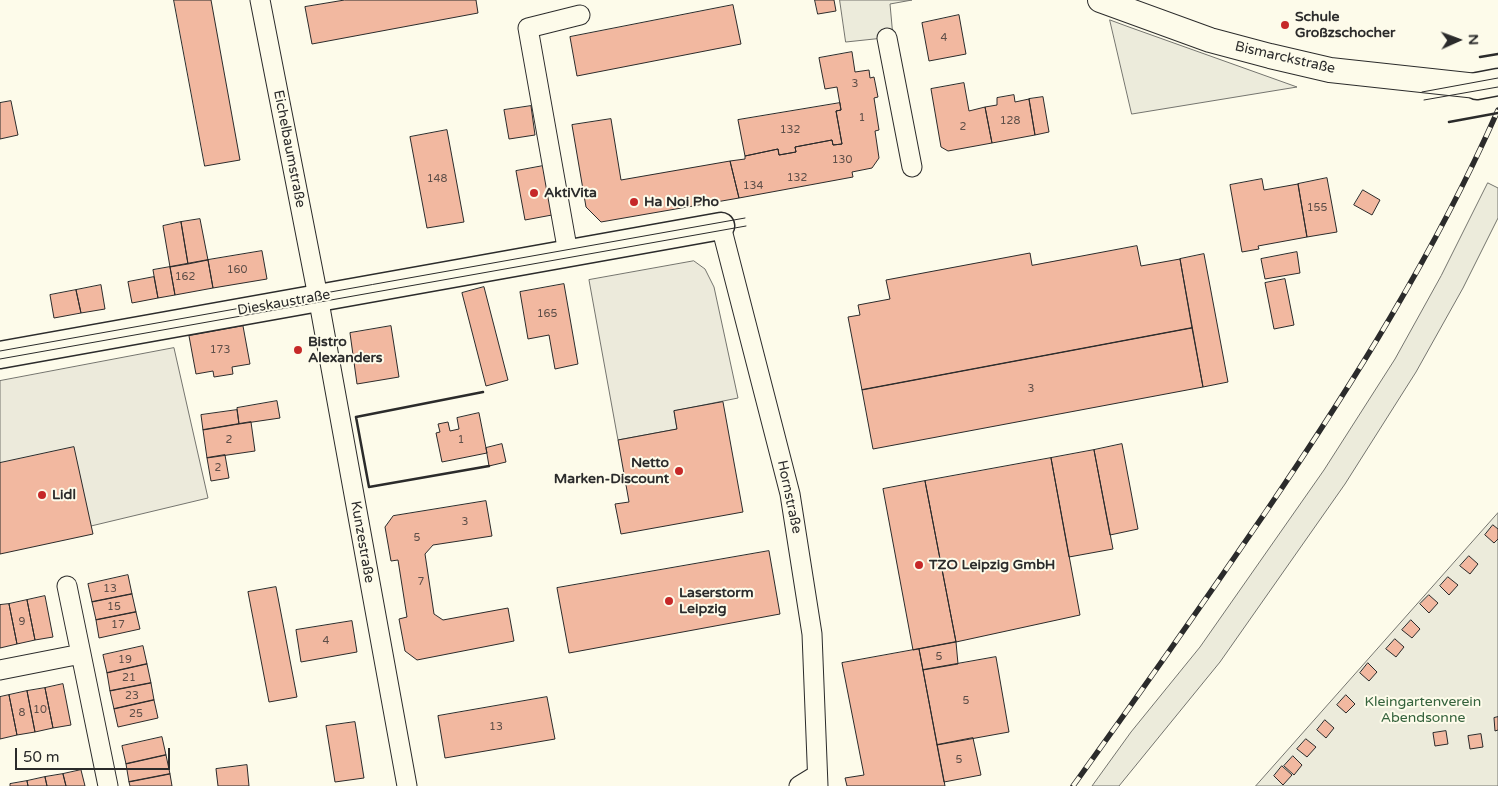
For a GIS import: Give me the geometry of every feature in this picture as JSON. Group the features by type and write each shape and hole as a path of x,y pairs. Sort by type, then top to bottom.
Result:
{"main road":[{"name":"Dieskaustraße","path":"0,355 721,226"}],"street":[{"name":"Eichelbaumstraße","path":"260,0 318,297"},
{"name":"Bismarckstraße","path":"1100,0 1210,40 1330,70 1487,84"},
{"path":"568,253 528,28 580,15"},
{"path":"887,38 912,168"},
{"name":"Hornstraße","path":"721,226 790,494 812,634 818,780 799,786"},
{"name":"Kunzestraße","path":"318,297 407,786"},
{"path":"66,586 108,786"},
{"path":"0,670 81,654"}],"green space":[{"path":"840,0 912,0 890,4 893,37 846,42"},
{"path":"1110,20 1129,27 1297,87 1132,114"},
{"path":"1488,183 1498,188 1498,218 1463,288 1416,372 1345,484 1220,662 1119,786 1092,786 1131,732 1200,647 1324,470 1395,359 1441,276"},
{"name":"Kleingartenverein Abendsonne","path":"1498,513 1498,786 1256,786"}],"shaded area":[{"path":"694,261 705,269 714,287 738,398 674,411 677,429 618,440 589,280"},
{"path":"174,348 208,498 91,526 0,463 0,381"}],"building":[{"path":"174,0 211,0 240,160 205,166"},
{"path":"345,0 476,0 478,13 312,44 305,7"},
{"path":"815,0 834,0 836,11 818,14"},
{"path":"733,5 741,44 577,76 570,37"},
{"path":"959,15 966,54 929,61 922,23"},
{"path":"852,52 855,72 869,70 870,78 874,77 878,97 874,98 879,130 875,131 879,158 872,168 852,172 853,177 739,198 730,161 745,159 745,156 778,149 779,155 796,152 795,147 832,140 833,145 842,144 836,111 841,110 837,87 825,89 819,58"},
{"path":"964,83 969,111 985,107 992,143 948,151 941,147 931,89"},
{"path":"1014,95 1015,102 1029,99 1035,135 992,143 985,107 997,105 997,98"},
{"path":"1043,97 1049,132 1035,135 1029,99"},
{"path":"11,101 18,135 0,139 0,103"},
{"path":"840,103 841,110 836,111 842,144 833,145 832,140 795,147 796,152 779,155 778,149 745,156 738,120"},
{"path":"531,106 535,135 509,139 504,110"},
{"path":"611,119 621,180 730,161 739,198 601,222 586,207 572,125"},
{"path":"447,130 464,222 427,228 410,137"},
{"name":"AktiVita","path":"543,166 552,215 525,220 516,171"},
{"path":"1327,178 1337,232 1307,237 1298,184"},
{"path":"1262,179 1264,190 1298,184 1307,237 1258,246 1259,249 1242,252 1230,185"},
{"path":"1363,190 1380,200 1372,215 1354,205"},
{"path":"200,219 208,260 188,264 181,222"},
{"path":"181,222 188,264 170,267 163,226"},
{"path":"1137,246 1141,266 1180,259 1192,328 862,390 848,317 860,315 858,305 890,299 886,280 1030,253 1032,265"},
{"path":"262,251 267,279 213,288 208,260"},
{"path":"1297,252 1300,273 1265,279 1261,259"},
{"path":"1204,254 1228,382 1203,387 1180,259"},
{"path":"208,260 213,288 175,295 170,267"},
{"path":"170,267 175,295 158,298 153,270"},
{"path":"154,277 158,298 132,303 128,282"},
{"path":"1285,279 1294,325 1274,329 1265,283"},
{"path":"564,284 578,364 555,369 549,335 528,339 520,292"},
{"path":"101,285 105,309 81,313 76,290"},
{"path":"484,287 508,380 486,386 462,293"},
{"path":"76,290 81,313 54,318 50,295"},
{"path":"243,326 250,364 232,367 233,374 214,377 213,371 196,374 189,336"},
{"path":"391,326 399,377 357,384 350,333"},
{"path":"1192,328 1203,387 873,449 862,390"},
{"path":"277,401 280,418 239,424 237,408"},
{"name":"Netto Marken-Discount","path":"723,402 743,512 621,534 615,504 629,502 618,440 677,429 674,411"},
{"path":"237,410 239,424 203,430 201,415"},
{"path":"479,413 487,453 442,462 436,433 440,432 438,424 448,422 450,431 459,429 457,418"},
{"path":"251,422 255,451 207,458 203,430"},
{"path":"502,444 506,462 489,466 486,448"},
{"path":"1122,444 1138,529 1110,535 1094,450"},
{"name":"Lidl","path":"74,447 93,534 0,554 0,463"},
{"path":"1094,450 1113,549 1069,557 1051,458"},
{"path":"225,455 229,478 211,481 207,458"},
{"path":"1051,458 1080,615 956,642 925,481"},
{"name":"TZO Leipzig GmbH","path":"925,481 956,642 913,650 883,489"},
{"path":"486,501 492,536 433,545 425,554 434,614 443,620 508,608 514,641 417,660 405,651 399,619 407,617 398,560 391,561 385,527 393,516"},
{"path":"1493,525 1498,529 1498,539 1494,543 1485,535"},
{"name":"Laserstorm Leipzig","path":"769,551 780,614 569,653 557,588"},
{"path":"1469,556 1478,564 1470,574 1460,566"},
{"path":"128,575 132,594 92,602 88,584"},
{"path":"1448,577 1458,585 1449,595 1440,586"},
{"path":"276,587 297,697 269,702 248,592"},
{"path":"132,594 136,612 96,620 92,602"},
{"path":"1429,595 1438,603 1429,613 1420,604"},
{"path":"45,596 53,637 35,640 27,600"},
{"path":"27,600 35,640 17,644 9,604"},
{"path":"9,604 17,644 0,648 0,605"},
{"path":"136,612 140,629 99,638 96,620"},
{"path":"1411,620 1420,629 1412,638 1402,630"},
{"path":"352,621 357,652 301,662 296,630"},
{"path":"1395,639 1404,647 1396,657 1386,649"},
{"path":"956,642 958,664 923,670 919,649"},
{"path":"143,646 147,664 107,673 103,655"},
{"path":"919,649 945,786 847,786 845,778 864,775 842,663"},
{"path":"996,657 1009,732 937,745 923,670"},
{"path":"1368,663 1377,672 1369,681 1360,673"},
{"path":"147,664 151,683 110,691 107,673"},
{"path":"151,683 154,700 114,709 110,691"},
{"path":"63,684 71,725 53,728 45,688"},
{"path":"45,688 53,728 35,732 27,691"},
{"path":"27,691 35,732 17,735 9,695"},
{"path":"9,695 17,735 0,739 0,697"},
{"path":"1346,695 1355,704 1346,713 1337,705"},
{"path":"547,697 555,739 445,758 438,716"},
{"path":"154,700 158,718 118,727 114,709"},
{"path":"1498,717 1498,730 1495,731 1494,718"},
{"path":"1325,720 1334,728 1326,738 1317,730"},
{"path":"355,722 364,778 335,782 326,726"},
{"path":"1446,731 1448,744 1435,746 1433,733"},
{"path":"1481,734 1483,747 1470,749 1468,736"},
{"path":"162,737 166,755 126,764 122,746"},
{"path":"973,738 981,775 944,782 937,745"},
{"path":"1306,739 1316,747 1307,757 1297,749"},
{"path":"166,755 170,774 129,782 126,764"},
{"path":"1293,756 1302,765 1294,775 1284,766"},
{"path":"247,765 249,786 218,786 216,769"},
{"path":"1282,766 1292,775 1283,785 1274,776"},
{"path":"81,770 85,786 66,786 63,774"},
{"path":"63,774 66,786 47,786 45,777"},
{"path":"170,774 172,786 130,786 129,782"},
{"path":"45,777 47,786 28,786 27,781"},
{"path":"27,781 28,786 10,786 10,784"}],"tram line":[{"path":"1422,92 1498,78"},
{"path":"1424,100 1498,87"},
{"path":"0,351 745,218"},
{"path":"0,359 746,226"}],"railway":[{"path":"1073,786 1265,513 1360,367 1420,267 1498,110"}],"wall":[{"path":"1480,57 1498,54"},
{"path":"1449,122 1498,113"},
{"path":"483,392 356,417 369,487 489,466"}],"place":[{"name":"Schule Großzschocher","path":"1285,25"},
{"name":"AktiVita","path":"534,193"},
{"name":"Ha Noi Pho","path":"634,202"},
{"name":"Bistro Alexanders","path":"298,350"},
{"name":"Netto Marken-Discount","path":"679,471"},
{"name":"Lidl","path":"42,495"},
{"name":"TZO Leipzig GmbH","path":"919,565"},
{"name":"Laserstorm Leipzig","path":"669,601"}]}
